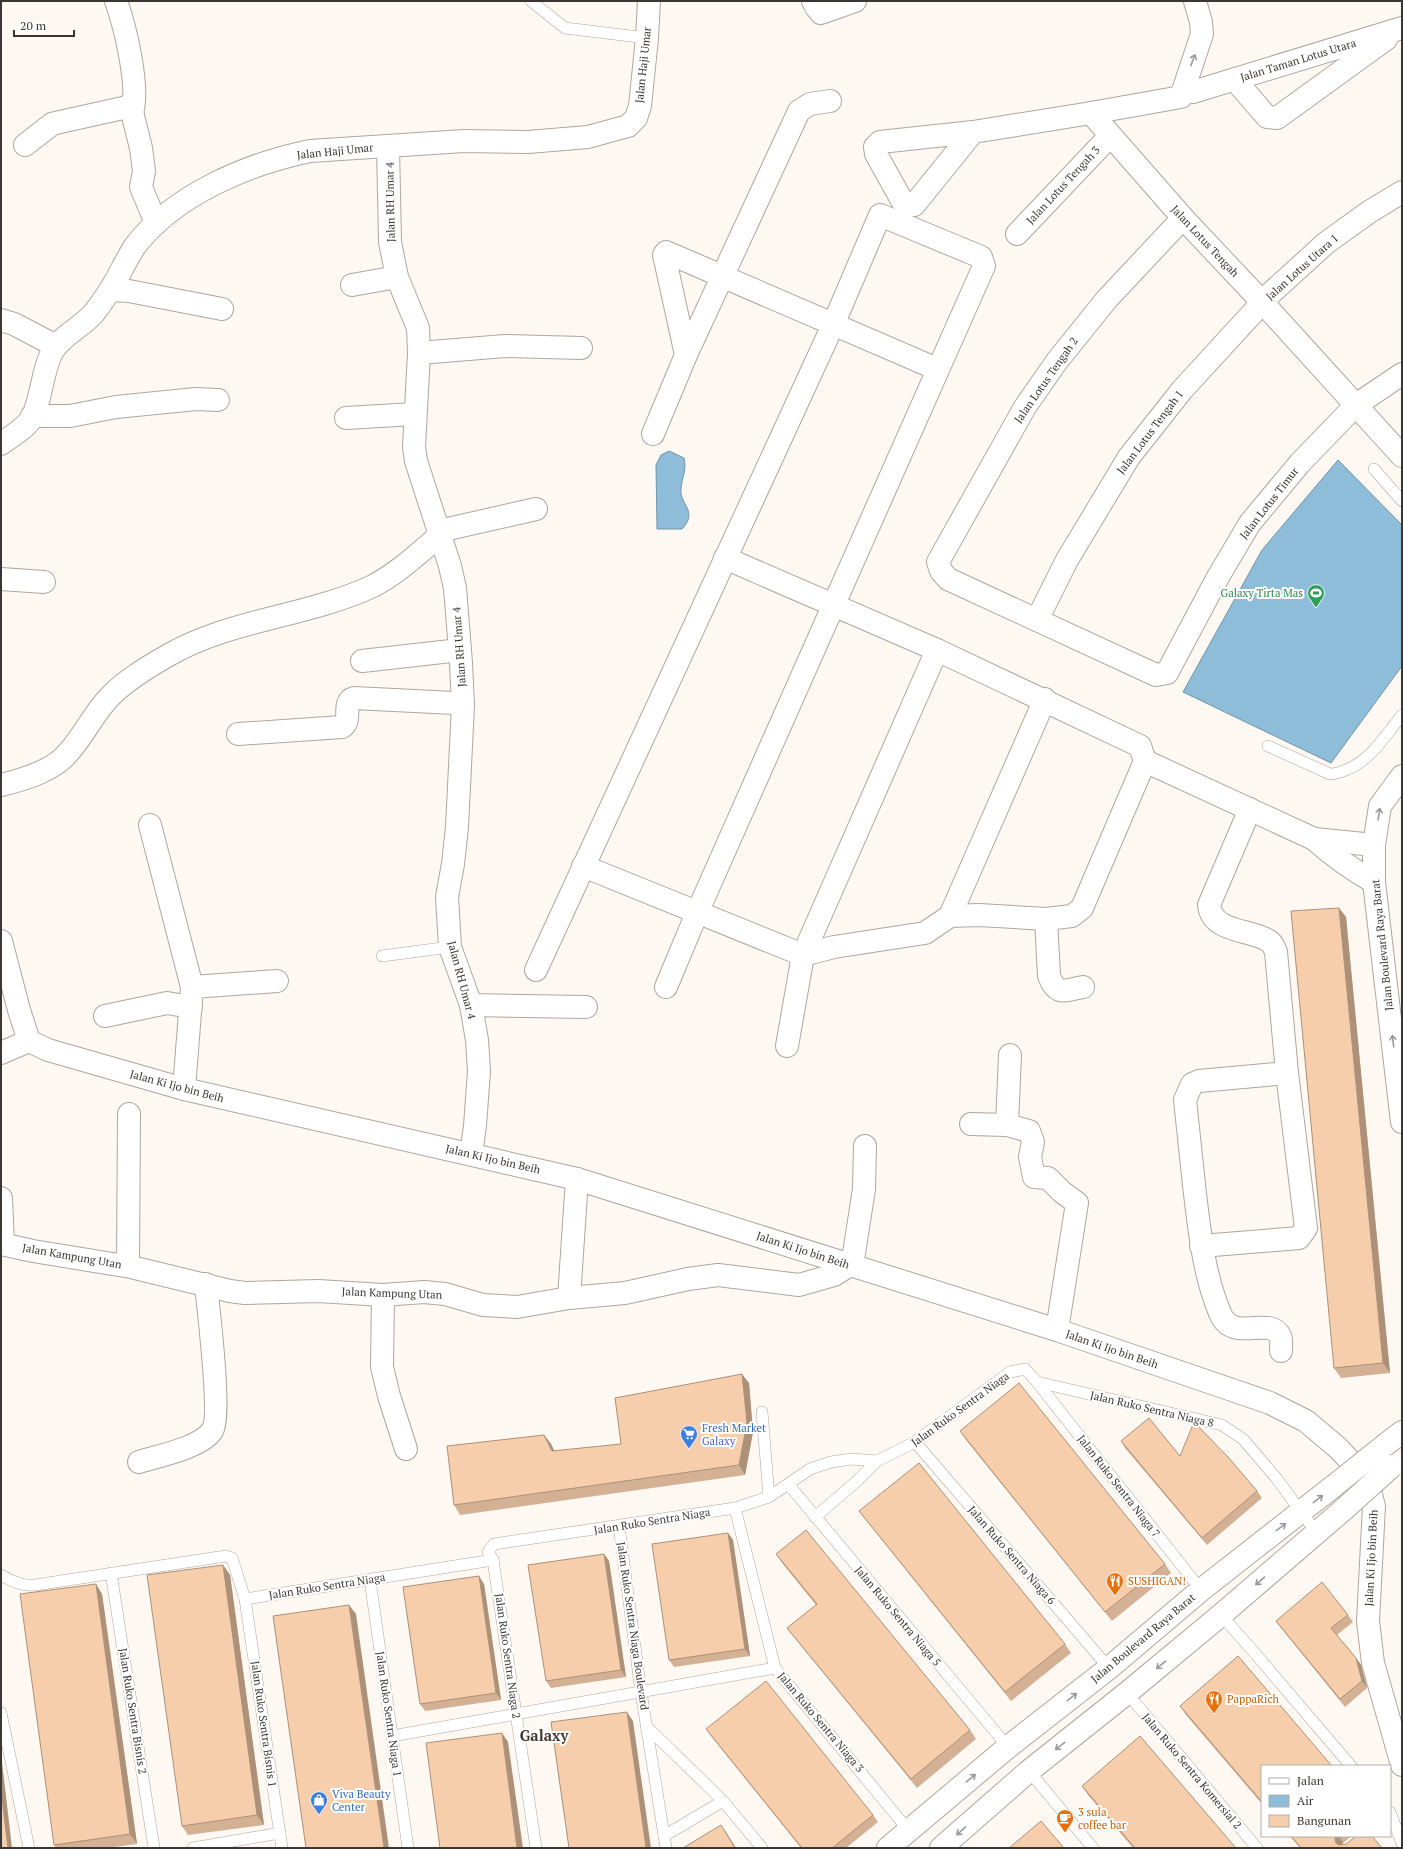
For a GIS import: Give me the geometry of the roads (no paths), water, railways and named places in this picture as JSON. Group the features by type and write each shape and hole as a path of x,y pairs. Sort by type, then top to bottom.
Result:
{"street":[{"path":"116,1 124,22 134,78 132,112 141,148 144,171 141,187 156,223"},
{"name":"Jalan Haji Umar","path":"1,444 21,429 32,416 49,360 56,346 93,313 111,290 135,246 156,223 192,196 213,184 278,159 310,151 464,141 536,142 588,137 628,126 636,118 640,106 649,1"},
{"path":"813,1 821,13 855,1"},
{"path":"1187,95 1202,34 1200,18 1195,1"},
{"path":"1235,80 1267,117 1277,118 1402,28"},
{"name":"Jalan Taman Lotus Utara","path":"1091,113 1187,95 1402,28"},
{"path":"653,434 686,355 799,111 810,104 830,101"},
{"path":"25,145 52,124 122,108 126,108 132,112"},
{"path":"973,132 1091,113"},
{"name":"Jalan Lotus Tengah","path":"1091,113 1183,218 1263,303 1402,456"},
{"name":"Jalan Lotus Tengah 3","path":"1017,234 1110,136"},
{"name":"Jalan RH Umar 4","path":"388,146 388,228 397,277 418,328 414,414 414,447 416,461 440,533 455,588 463,705 458,827 454,864 447,897 450,947 471,1005 477,1040 479,1071 475,1126 471,1154"},
{"name":"Jalan Lotus Utara 1","path":"1263,303 1326,243 1369,212 1402,192"},
{"path":"536,970 833,325 880,215 981,257 984,266 697,913 666,987"},
{"name":"Jalan Lotus Tengah 2","path":"1037,620 948,579 938,562 1025,407 1057,361 1107,299 1183,218"},
{"path":"686,355 664,255 665,252 937,369"},
{"path":"352,285 397,277"},
{"path":"111,290 129,291 222,309"},
{"name":"Jalan Lotus Tengah 1","path":"1037,620 1067,560 1129,457 1182,390 1263,303"},
{"path":"1,320 14,324 56,346"},
{"path":"418,353 505,346 581,348"},
{"name":"Jalan Lotus Timur","path":"1037,620 1156,674 1167,673 1218,577 1250,523 1300,463 1356,405 1402,374"},
{"path":"32,416 70,416 116,407 196,398 218,400"},
{"path":"346,418 414,414"},
{"path":"1,784 18,781 48,768 62,759 106,700 116,690 166,657 201,639 254,622 314,607 372,586 397,572 440,533 536,509"},
{"path":"583,866 803,955 834,947 925,933 950,916 979,914 1046,919 1072,916 1082,908 1145,761 1140,746 1045,699 938,650 725,558"},
{"path":"1,579 44,582"},
{"path":"362,661 460,650"},
{"path":"787,1046 803,955 938,650"},
{"path":"238,734 342,727 346,722 348,703 350,699 354,698 454,703 463,705"},
{"path":"950,916 1045,699"},
{"path":"1145,761 1314,838 1374,845"},
{"name":"Jalan Boulevard Raya Barat","path":"1402,776 1380,806 1374,845 1374,882 1402,1122"},
{"path":"1201,1246 1299,1238 1306,1228 1274,948 1269,941 1218,922 1210,910 1209,905 1250,808"},
{"path":"150,825 192,997 184,1089"},
{"path":"1314,838 1333,857 1374,882"},
{"path":"1046,919 1049,976 1052,984 1060,991 1083,987"},
{"path":"1,941 19,1010 29,1041 1,1053"},
{"path":"105,1016 276,981"},
{"path":"471,1005 586,1007"},
{"name":"Jalan Ki Ijo bin Beih","path":"29,1041 48,1050 184,1089 577,1179 1057,1330 1270,1403 1306,1421 1338,1448 1367,1480 1374,1506 1368,1621 1373,1662 1377,1682 1402,1765"},
{"path":"1007,1125 1010,1055"},
{"path":"1281,1351 1281,1338 1278,1333 1272,1329 1236,1329 1223,1321 1217,1305 1201,1246 1185,1100 1192,1084 1200,1081 1288,1073"},
{"path":"128,1266 129,1114"},
{"path":"971,1124 1007,1125 1029,1131 1033,1142 1030,1157 1034,1177 1048,1178 1076,1203 1057,1330"},
{"path":"851,1266 864,1189 865,1146"},
{"path":"569,1298 577,1179"},
{"path":"1,1198 2,1244"},
{"name":"Jalan Kampung Utan","path":"2,1244 33,1251 128,1266 245,1293 318,1290 383,1295 424,1292 445,1294 483,1305 498,1307 517,1307 569,1298 625,1293 688,1278 718,1275 799,1285 834,1275 851,1266"},
{"path":"139,1462 197,1443 212,1431 214,1421 214,1379 206,1284"},
{"path":"383,1295 382,1367 389,1396 406,1449"},
{"name":"Jalan Boulevard Raya Barat","path":"941,1848 1029,1771 1127,1693 1221,1615 1343,1510 1393,1456 1402,1432"},
{"name":"Jalan Boulevard Raya Barat","path":"888,1848 1008,1747 1109,1668 1201,1590 1264,1540 1335,1485 1393,1456"},
{"path":"1264,1540 1283,1561"},
{"path":"1008,1747 1029,1771"}],"lane":[{"path":"531,1 565,28 647,38"},
{"path":"1374,469 1402,501"},
{"path":"1268,746 1330,774 1337,773 1362,763 1402,715"},
{"path":"382,956 450,947"},
{"name":"Jalan Ruko Sentra Niaga","path":"246,1599 493,1560 488,1552 494,1544 735,1508 769,1497 810,1469 831,1462 852,1459 877,1461 915,1442 1010,1372 1025,1369 1037,1382"},
{"name":"Jalan Ruko Sentra Niaga 8","path":"1037,1382 1222,1425 1243,1439 1277,1479 1316,1532"},
{"name":"Jalan Ruko Sentra Niaga 7","path":"1037,1382 1201,1590"},
{"path":"762,1412 769,1497"},
{"name":"Jalan Ruko Sentra Niaga 6","path":"915,1442 1109,1668"},
{"path":"815,1517 857,1481 877,1461"},
{"name":"Jalan Ruko Sentra Niaga 5","path":"788,1485 1008,1747"},
{"name":"Jalan Ruko Sentra Niaga 3","path":"735,1508 775,1668 910,1831"},
{"name":"Jalan Ruko Sentra Niaga Boulevard","path":"619,1526 641,1692 666,1848"},
{"name":"Jalan Ruko Sentra Bisnis 1","path":"111,1573 230,1556 234,1562 246,1599 282,1848"},
{"name":"Jalan Ruko Sentra Niaga 2","path":"493,1560 536,1848"},
{"path":"1,1575 26,1586 111,1573"},
{"name":"Jalan Ruko Sentra Bisnis 2","path":"111,1573 154,1848"},
{"name":"Jalan Ruko Sentra Niaga 1","path":"370,1580 408,1848"},
{"path":"1221,1615 1350,1765"},
{"path":"392,1736 775,1668"},
{"name":"Jalan Ruko Sentra Komersial 2","path":"1127,1693 1257,1848"},
{"path":"1,1713 2,1731 29,1848"},
{"name":"Jalan Ruko Sentra Niaga Boulevard","path":"646,1726 723,1801 762,1848"},
{"path":"1029,1771 1093,1848"},
{"path":"664,1836 723,1801"},
{"path":"1391,1816 1402,1843"},
{"path":"193,1848 280,1833"}],"water":[{"path":"669,451 684,458 685,463 681,494 689,512 689,517 687,523 682,529 657,529 656,465 661,455"},
{"name":"Galaxy Tirta Mas","path":"1338,460 1402,525 1402,666 1331,763 1183,692 1262,550"}],"place":[{"name":"Galaxy Tirta Mas","path":"1316,608"},
{"name":"Fresh Market Galaxy","path":"689,1449"},
{"name":"SUSHIGAN!","path":"1115,1596"},
{"name":"PappaRich","path":"1214,1714"},
{"name":"Viva Beauty Center","path":"319,1815"},
{"name":"3 sula coffee bar","path":"1065,1833"}],"district":[{"name":"Galaxy","path":"544,1735"}]}
